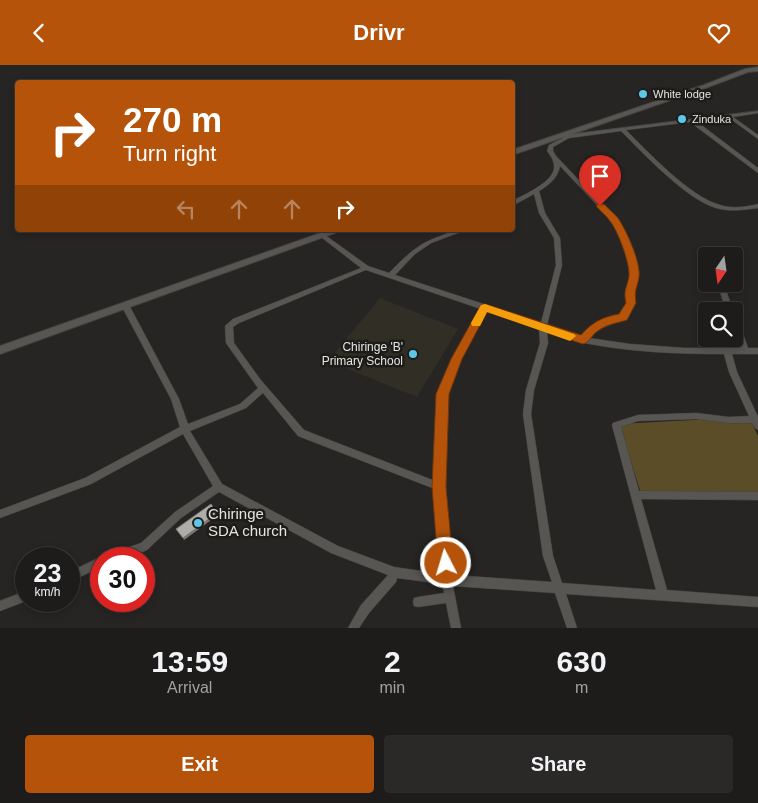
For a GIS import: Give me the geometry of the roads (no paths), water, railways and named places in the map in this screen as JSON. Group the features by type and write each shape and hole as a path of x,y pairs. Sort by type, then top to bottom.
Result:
{"main road":[{"path":"515,152 747,70 758,69"},
{"path":"0,349 333,232"}],"street":[{"path":"583,340 592,329 607,321 623,317 631,303 629,291 634,276 632,263 621,232 613,219 554,157 550,151 551,146 563,136 758,112"},
{"path":"729,116 758,137"},
{"path":"692,121 757,169"},
{"path":"623,130 653,159 702,199 714,205 730,209 758,206"},
{"path":"515,202 554,177 558,168 554,157"},
{"path":"536,190 542,213 557,238 560,253 559,265 544,328 544,343 530,390 527,414 548,555 572,628"},
{"path":"391,275 413,253 429,242 457,232"},
{"path":"323,236 366,268 583,340 630,347 758,351"},
{"path":"366,268 254,313 229,326 230,343 263,388 301,433 439,487"},
{"path":"125,305 175,399 185,429 218,487 335,550 394,572 447,580 758,602"},
{"path":"456,628 447,580 439,487 442,394 456,359 485,307"},
{"path":"743,345 745,351"},
{"path":"663,596 616,425 638,418 696,416 756,422 733,373 728,351"},
{"path":"0,514 88,481 185,429 243,406 263,388"},
{"path":"144,547 178,515 218,487"},
{"path":"635,495 758,496"},
{"path":"353,628 364,609 392,578 394,572"},
{"path":"418,603 450,597"},
{"path":"0,606 15,600"}],"place":[{"name":"White lodge","path":"643,94"},
{"name":"Zinduka","path":"682,119"},
{"name":"Chiringe 'B' Primary School","path":"413,354"},
{"name":"Chiringe SDA church","path":"198,523"}]}
